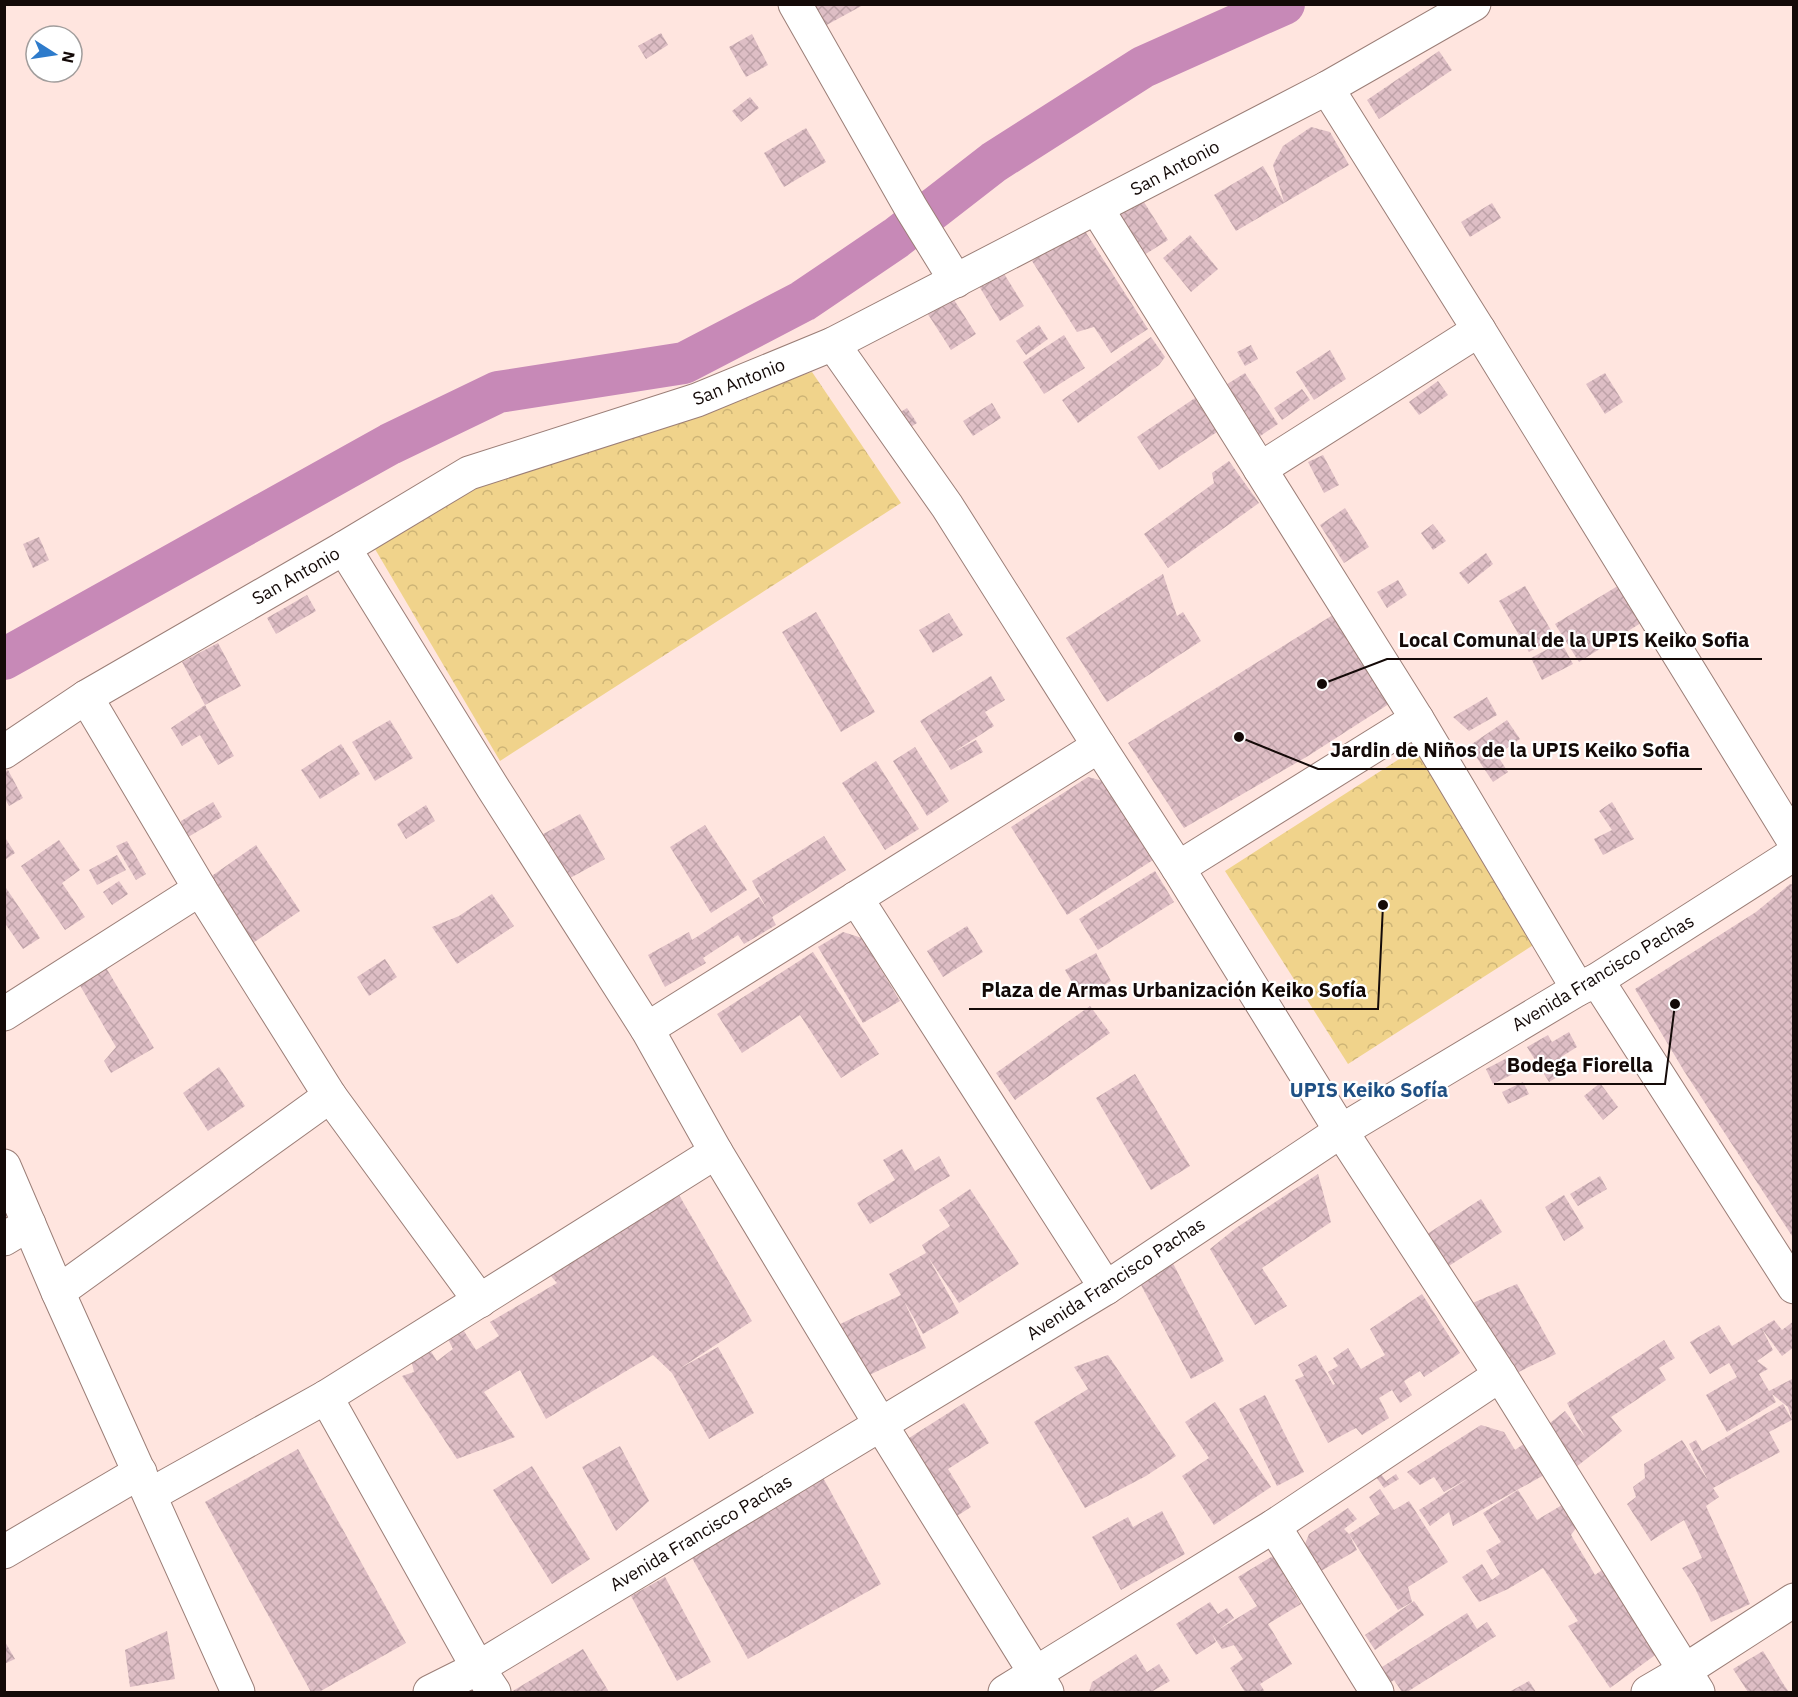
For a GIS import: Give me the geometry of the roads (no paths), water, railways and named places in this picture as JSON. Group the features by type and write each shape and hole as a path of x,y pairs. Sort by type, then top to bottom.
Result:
{"street":[{"path":"795,4 910,208 956,281"},
{"name":"San Antonio","path":"4,752 86,697 469,473 697,400 832,344 1327,88 1474,4"},
{"path":"1327,88 1794,841"},
{"path":"1097,208 1417,719 1588,984 1794,1287"},
{"path":"1260,469 1479,330"},
{"path":"832,344 947,506 1178,868 1341,1131 1500,1375 1691,1682"},
{"path":"344,548 647,1029 716,1152 1041,1683"},
{"path":"86,697 200,889 330,1096 480,1301"},
{"path":"1178,868 1417,719"},
{"path":"647,1029 1099,746"},
{"name":"Avenida Francisco Pachas","path":"430,1692 486,1680 881,1425 1106,1288 1341,1131 1588,984 1794,854"},
{"path":"4,1014 200,889"},
{"path":"856,898 1106,1288"},
{"path":"58,1292 330,1096"},
{"path":"4,1552 326,1397 716,1152"},
{"path":"4,1166 17,1232 58,1292 238,1692"},
{"path":"1005,1692 1041,1683 1500,1375"},
{"path":"326,1397 486,1680"},
{"path":"1274,1526 1377,1692"},
{"path":"1648,1692 1691,1682 1794,1600"}],"waterway":[{"path":"4,659 390,444 498,392 684,363 803,301 896,238 994,162 1143,67 1284,4"}],"place":[{"name":"Local Comunal de la UPIS Keiko Sofia","path":"1322,684"},
{"name":"Jardin de Niños de la UPIS Keiko Sofia","path":"1239,737"},
{"name":"Plaza de Armas Urbanización Keiko Sofía","path":"1383,905"},
{"name":"Bodega Fiorella","path":"1675,1004"}],"district":[{"name":"UPIS Keiko Sofía","path":"1369,1090"}]}
